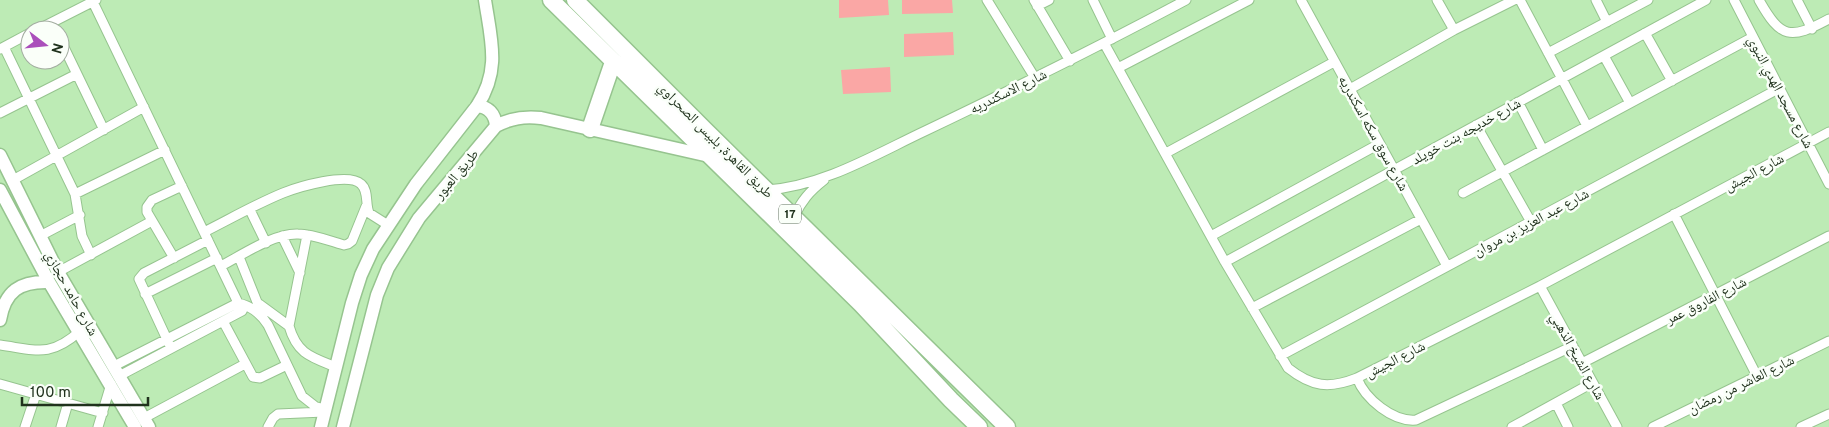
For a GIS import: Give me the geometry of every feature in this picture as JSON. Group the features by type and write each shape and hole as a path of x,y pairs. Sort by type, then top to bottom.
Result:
{"highway":[{"name":"طريق القاهرة, بلبيس الصحراوي","path":"551,0 861,304 927,375 979,427"},
{"name":"طريق القاهرة, بلبيس الصحراوي","path":"575,0 1008,427"},
{"path":"590,129 614,62"},
{"path":"927,375 935,373 942,362"},
{"path":"951,400 951,395 956,387 966,385"}],"street":[{"name":"طريق العبور","path":"321,427 361,276 373,249 440,153 477,106 485,94 490,81 493,67 492,52 484,0"},
{"path":"986,0 1035,78"},
{"path":"1048,0 1036,3 1070,61"},
{"name":"شارع الاسكندريه","path":"766,190 786,189 828,177 1070,61 1186,0"},
{"path":"1118,68 1249,0"},
{"name":"شارع سوق سكه اسكندريه","path":"1301,0 1447,266"},
{"path":"1437,0 1454,30"},
{"path":"1350,89 1454,30 1514,0"},
{"path":"1520,0 1587,126"},
{"path":"1548,54 1648,0"},
{"name":"شارع خديجه بنت خويلد","path":"1225,262 1706,0"},
{"name":"شارع مسجد الهدي النبوي","path":"1734,0 1829,184"},
{"path":"1759,0 1770,20 1776,27 1784,31 1803,32 1829,19"},
{"path":"1796,0 1812,29"},
{"path":"64,20 95,1 206,236 242,306 263,317"},
{"name":"شارع الجيش","path":"1096,1 1118,68 1225,262 1288,368 1299,377 1313,383 1334,385 1357,378 1540,286 1829,132"},
{"path":"1598,1 1608,22"},
{"path":"1645,33 1672,81"},
{"path":"1463,193 1753,37"},
{"path":"20,39 2,48 75,194 82,236 91,255"},
{"path":"1604,56 1630,103"},
{"path":"70,60 104,130"},
{"path":"1166,153 1334,62"},
{"path":"0,113 77,74"},
{"name":"شارع عبد العزيز بن مروان","path":"1280,356 1780,88"},
{"path":"1518,102 1543,150"},
{"path":"477,106 491,112 496,126 513,119 531,117 709,156"},
{"path":"13,180 144,107"},
{"path":"1476,125 1531,222"},
{"name":"طريق العبور","path":"343,427 377,295 388,268 418,218 496,126"},
{"path":"1211,236 1379,144"},
{"path":"75,194 165,150"},
{"name":"شارع حامد حجازي","path":"0,155 58,272 143,424"},
{"name":"شارع الاسكندريه","path":"794,217 800,204 808,194 828,177"},
{"path":"171,348 145,294 139,280 140,276 174,258 206,236 250,210 284,193 305,186 348,179 358,182 365,189 367,204 372,216 388,225"},
{"path":"174,258 146,209 149,202 182,186"},
{"name":"شارع حامد حجازي","path":"0,190 49,282 80,331 114,375"},
{"path":"145,294 219,262 242,255 266,242 290,234 307,235 344,245 348,244 352,241 367,204"},
{"path":"250,210 266,242"},
{"path":"1674,214 1757,376"},
{"path":"40,236 80,215"},
{"path":"1252,308 1421,219"},
{"path":"58,272 152,221"},
{"path":"307,235 289,326 293,338 300,349 310,357 336,367"},
{"path":"282,236 300,273"},
{"name":"شارع الفاروق عمر","path":"1582,363 1829,236"},
{"path":"242,255 248,279 263,317 302,396 316,407 325,411"},
{"path":"0,320 3,305 16,288 32,282 49,282"},
{"name":"شارع الشيخ الذهبي","path":"1540,286 1617,427"},
{"path":"258,304 289,326"},
{"path":"114,375 223,321 242,306"},
{"path":"98,427 114,375 167,338 242,306"},
{"path":"223,321 251,375 258,378 287,365"},
{"path":"0,345 42,350 55,348 67,342 80,331"},
{"name":"شارع العاشر من رمضان","path":"1652,427 1829,341"},
{"path":"1357,378 1364,391 1374,402 1399,418 1416,420 1573,346"},
{"path":"143,424 246,364"},
{"path":"1512,427 1592,383"},
{"path":"0,384 102,413"},
{"path":"25,427 36,394"},
{"path":"61,427 68,403"},
{"path":"1556,403 1568,427"},
{"path":"268,427 272,418 278,414 325,411"},
{"path":"1801,427 1829,414"}],"shaded area":[{"path":"839,0 888,0 889,15 839,18"},
{"path":"902,0 952,0 953,13 902,14"},
{"path":"953,32 954,55 904,57 904,34"},
{"path":"890,67 891,92 843,94 841,70"}]}
